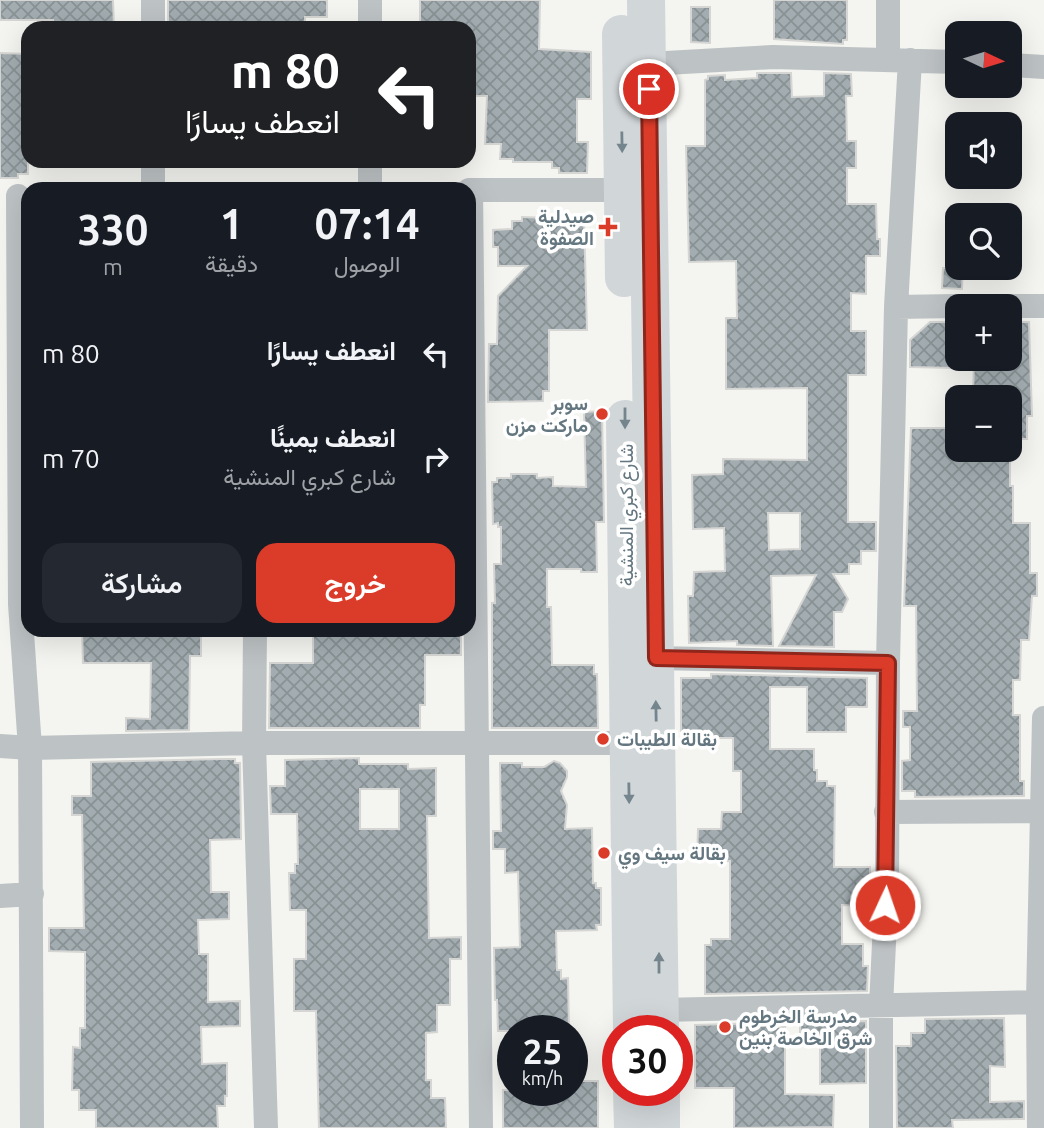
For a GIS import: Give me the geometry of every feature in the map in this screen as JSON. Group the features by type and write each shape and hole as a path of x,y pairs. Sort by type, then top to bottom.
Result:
{"main road":[{"name":"شارع كبري المنشية","path":"621,0 628,743 649,1015"},
{"name":"شارع كبري المنشية","path":"646,0 656,658 650,1015"},
{"path":"632,1106 633,1128"},
{"path":"661,1106 661,1128"}],"street":[{"path":"153,0 153,21"},
{"path":"370,0 370,21"},
{"path":"881,1128 899,60 888,0"},
{"path":"648,64 773,57 945,62"},
{"path":"1022,66 1044,67"},
{"path":"476,190 622,190"},
{"path":"15,196 9,363 10,604 30,748 32,1128"},
{"path":"896,307 945,306"},
{"path":"1022,306 1044,306"},
{"path":"476,606 481,1128"},
{"path":"255,637 254,743 266,1128"},
{"path":"656,658 888,663"},
{"path":"1039,1128 1042,1037 1038,1002 1044,718"},
{"path":"0,746 30,748 254,743 628,743"},
{"path":"886,812 1041,811"},
{"path":"0,896 32,894"},
{"path":"693,1021 881,1006 1038,1002"}],"building":[{"path":"0,0 113,0 114,21 0,20"},
{"path":"168,0 327,0 327,17 305,17 305,21 168,21"},
{"path":"420,0 540,0 539,49 591,52 591,99 577,99 577,142 588,142 587,173 559,173 559,168 552,168 552,162 513,162 513,159 500,159 501,144 485,144 487,96 476,96 476,21 420,21"},
{"path":"774,0 847,0 847,40 843,40 843,44 774,39"},
{"path":"691,7 710,7 710,43 691,42"},
{"path":"0,53 21,54 21,168 28,168 28,174 18,174 18,178 0,178"},
{"path":"757,73 791,73 792,97 824,96 824,73 851,74 852,96 846,96 847,141 856,141 856,168 847,168 847,204 876,204 880,256 866,256 866,294 851,293 851,331 866,331 866,375 848,375 848,522 876,522 876,551 861,551 861,564 849,564 849,574 833,574 848,599 842,612 834,612 834,647 779,646 816,575 771,576 773,646 737,645 737,641 689,643 688,596 693,596 694,572 725,571 724,528 693,529 692,475 723,474 723,459 807,460 807,388 726,389 726,318 737,318 736,261 689,262 686,146 705,146 705,80 708,76 725,75 725,80 757,78","holes":["768,513 800,513 800,549 769,550"]},
{"path":"522,217 584,219 587,330 549,330 549,391 543,391 543,401 488,402 489,344 497,344 498,296 527,266 498,266 498,247 493,247 493,230 512,229 512,221 522,221"},
{"path":"943,268 945,280 962,280 962,289 942,288"},
{"path":"930,322 945,322 945,368 910,367 910,340"},
{"path":"1022,322 1029,322 1032,416 1027,416 1027,439 1022,439 1022,385 973,385 974,371 1022,371"},
{"path":"602,411 604,522 596,522 597,572 547,569 552,665 594,665 594,674 597,674 598,728 492,728 492,603 495,603 494,564 501,564 501,527 498,527 498,523 493,524 492,482 497,482 497,478 511,478 511,474 537,474 537,478 553,477 553,486 586,487 584,412"},
{"path":"911,428 945,428 945,462 1010,462 1013,523 1030,523 1030,573 1037,573 1037,596 1032,596 1029,640 1021,640 1020,680 1013,680 1013,715 1020,715 1020,781 1024,781 1024,796 915,797 915,791 902,791 902,761 910,760 910,727 903,727 903,711 917,711 916,606 904,606"},
{"path":"82,637 201,637 201,656 190,656 189,730 126,731 126,718 150,719 151,663 83,663"},
{"path":"313,637 461,637 461,655 425,655 425,705 420,705 420,728 269,728 270,663 313,663"},
{"path":"711,674 867,678 867,707 846,707 846,732 807,732 807,687 770,687 770,749 814,749 817,781 827,781 827,786 835,786 834,867 870,867 870,901 866,901 866,906 842,905 842,944 863,944 863,966 868,966 867,991 705,994 705,945 711,945 711,939 730,939 730,861 697,861 698,829 721,829 722,812 741,812 741,771 733,771 733,738 681,735 681,678 711,678"},
{"path":"359,758 359,764 408,764 408,769 436,768 436,816 427,816 429,938 461,937 461,959 450,959 450,1005 437,1005 437,1032 426,1033 426,1080 431,1080 431,1098 445,1098 446,1128 319,1128 316,1011 294,1011 294,959 306,959 306,910 290,910 289,873 295,873 295,864 298,864 297,814 271,814 270,786 285,786 285,760","holes":["360,789 399,789 399,829 360,829"]},
{"path":"235,759 235,763 240,763 241,839 210,840 211,892 229,892 229,919 198,920 199,954 208,954 208,1002 240,1001 240,1026 201,1027 202,1064 227,1063 227,1096 225,1106 217,1106 218,1128 96,1128 96,1110 79,1110 79,1090 72,1090 73,1047 80,1048 80,1028 85,1028 85,952 49,951 49,928 84,928 82,815 72,815 72,796 91,796 91,762"},
{"path":"554,761 567,771 561,791 567,805 565,829 592,828 593,883 596,883 596,888 601,888 601,925 596,925 597,930 556,931 557,970 561,970 561,979 568,978 569,1015 497,1015 494,948 520,947 518,872 505,873 505,849 493,849 493,831 501,831 500,763 544,767"},
{"path":"1004,1018 1005,1067 990,1066 990,1102 1024,1101 1024,1119 952,1120 953,1128 897,1128 896,1046 911,1046 911,1033 925,1033 925,1019"},
{"path":"866,1021 866,1083 820,1084 820,1035 800,1035 800,1022"},
{"path":"767,1023 767,1027 785,1027 785,1094 834,1095 833,1127 734,1128 734,1088 695,1088 695,1025"},
{"path":"588,1081 598,1081 598,1128 503,1128 503,1106 588,1106"}],"place":[{"name":"صيدلية الصفوة","path":"608,227"},
{"name":"سوبر ماركت مزن","path":"602,414"},
{"name":"بقالة الطيبات","path":"603,739"},
{"name":"بقالة سيف وي","path":"604,853"},
{"name":"مدرسة الخرطوم شرق الخاصة بنين","path":"725,1027"}],"route":[{"path":"649,89 650,349 656,658 888,663 885,905"}]}
